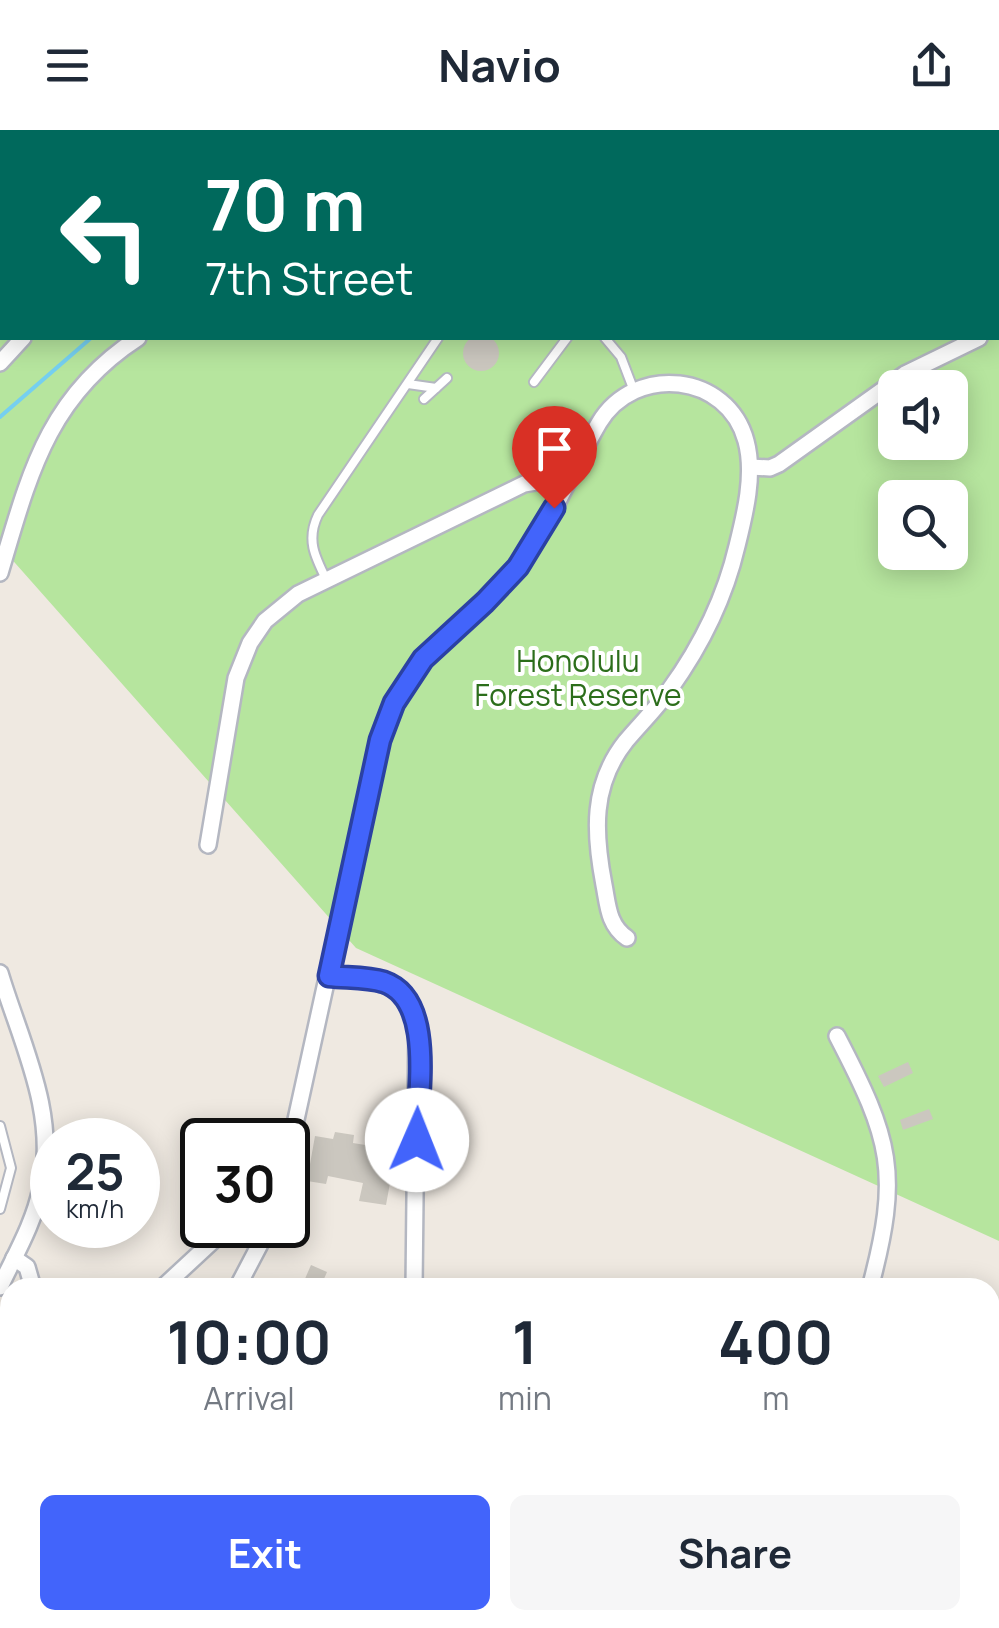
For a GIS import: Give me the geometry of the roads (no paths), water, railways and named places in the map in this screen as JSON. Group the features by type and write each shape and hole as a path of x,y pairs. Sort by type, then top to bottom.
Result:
{"street":[{"path":"0,363 21,340"},
{"path":"0,573 38,452 56,418 91,374 135,340"},
{"path":"750,467 780,464 893,381 974,340"},
{"path":"297,1118 380,740 394,703 423,659 518,567 606,413 634,391 656,384 680,383 714,394 739,421 750,467 737,547 710,622 669,691 616,756 599,796 595,822 597,849 611,920 627,938"},
{"path":"208,845 236,678 256,632 275,611 298,594 524,484 542,481 564,490"},
{"path":"0,511 16,520"},
{"path":"0,973 36,1082 46,1129 42,1188 4,1278"},
{"path":"329,976 375,980 392,986 406,997 418,1020 414,1278"},
{"path":"838,1036 870,1099 886,1153 886,1228 873,1278"},
{"path":"173,1278 205,1248"},
{"path":"242,1278 258,1248"},
{"path":"14,1258 27,1267 31,1278"}],"lane":[{"path":"327,580 313,554 314,524 437,340"},
{"path":"534,382 566,340"},
{"path":"607,340 620,357 634,391"},
{"path":"424,399 446,378"},
{"path":"408,384 436,388"},
{"path":"0,1126 10,1155 11,1174 0,1208"}],"waterway":[{"path":"0,417 89,340"}],"park label":[{"name":"Honolulu Forest Reserve","path":"578,677"}]}
